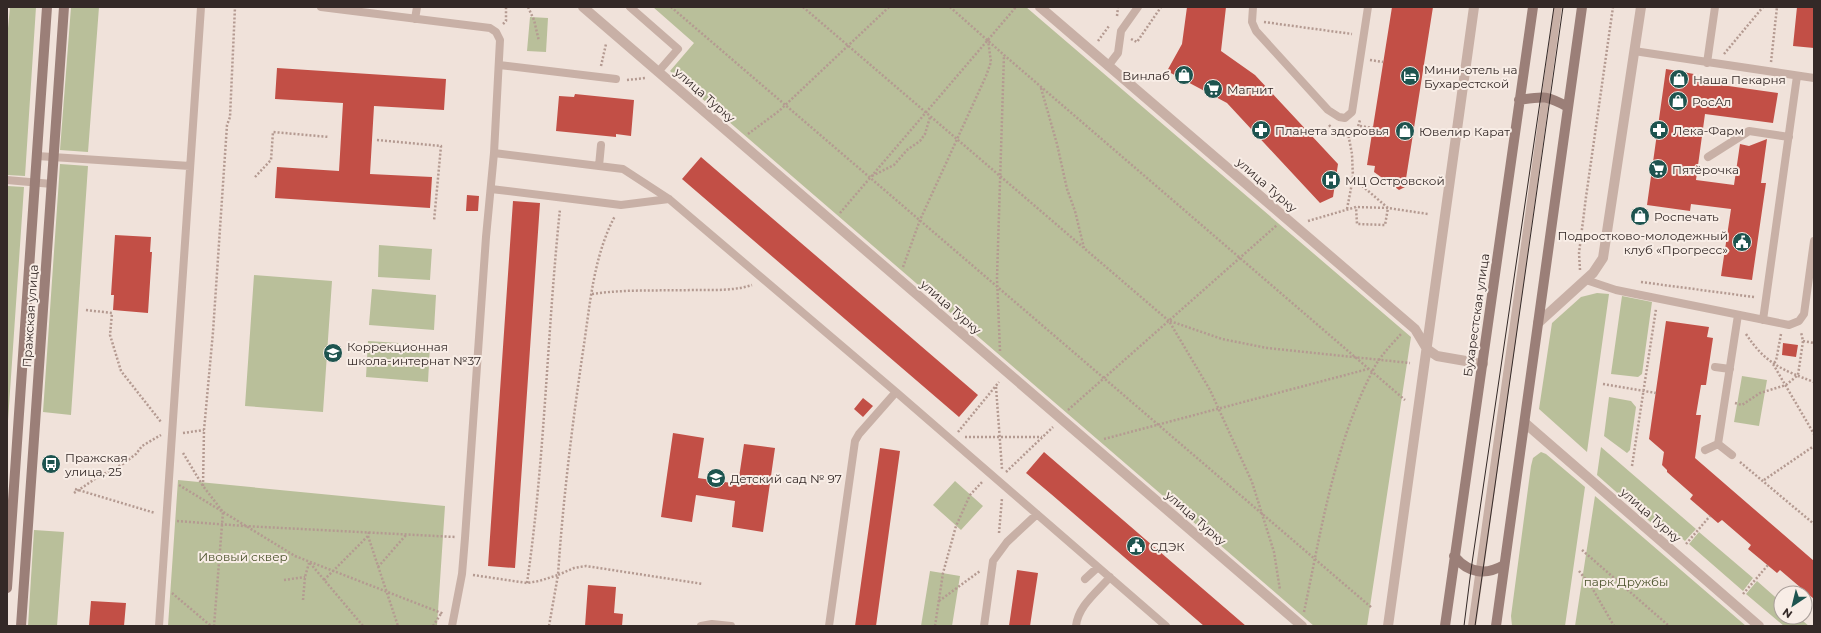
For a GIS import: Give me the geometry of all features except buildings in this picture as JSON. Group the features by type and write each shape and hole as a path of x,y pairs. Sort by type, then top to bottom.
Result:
{"main road":[{"name":"Пражская улица","path":"7,588 47,7"},
{"name":"Пражская улица","path":"21,626 64,7"},
{"name":"Бухарестская улица","path":"1445,626 1533,7"},
{"path":"1496,626 1582,7"},
{"path":"1520,100 1546,97 1568,107"},
{"path":"1454,556 1461,564 1471,570 1479,572 1494,571 1504,565"}],"street":[{"name":"улица Турку","path":"582,7 1302,626"},
{"name":"улица Турку","path":"1040,7 1410,324 1428,349"},
{"path":"1388,626 1428,349 1474,7"},
{"path":"1538,323 1583,276 1598,267 1603,258 1640,7"},
{"path":"1428,349 1437,356 1483,364"},
{"name":"улица Турку","path":"1525,423 1759,626"}],"lane":[{"path":"158,626 170,480 171,432 201,7"},
{"path":"321,7 345,8 415,19 490,28 496,32 500,40 494,153 486,237 466,538 462,574 452,626"},
{"path":"415,19 417,7"},
{"path":"630,7 678,49 658,72"},
{"path":"1108,66 1118,53 1121,31 1138,7"},
{"path":"1253,7 1252,22 1256,31 1328,110 1339,117 1345,118 1352,112 1368,7"},
{"path":"1472,626 1558,7"},
{"path":"1707,63 1715,7"},
{"path":"1634,51 1814,78"},
{"path":"499,65 616,79"},
{"path":"1763,320 1798,76"},
{"path":"1708,157 1748,132 1789,137"},
{"path":"599,166 601,146"},
{"path":"494,153 623,170 669,199 896,392 953,438 1003,485 1166,626"},
{"path":"37,156 190,166"},
{"path":"7,180 52,184"},
{"path":"491,188 621,204 669,199"},
{"path":"1583,276 1616,290 1790,325 1799,321 1804,314 1814,241"},
{"path":"1718,444 1738,315"},
{"path":"1715,367 1730,369"},
{"path":"829,626 855,441 859,434 896,392"},
{"path":"1705,450 1718,444"},
{"path":"1718,444 1732,456"},
{"path":"984,626 991,566 1001,548 1037,514"},
{"path":"1085,579 1098,567"},
{"path":"1076,626 1077,616 1080,611 1110,577"},
{"path":"701,626 712,624 731,626"}],"path":[{"path":"203,486 204,430 213,332 228,125 230,117 235,7"},
{"path":"496,32 506,21 506,7"},
{"path":"528,7 534,20 539,41"},
{"path":"671,7 1372,608"},
{"path":"803,7 1169,321 1201,373 1252,482 1277,564 1279,578 1279,606"},
{"path":"738,141 785,105 889,7"},
{"path":"950,7 1041,88 1405,400"},
{"path":"837,216 1016,7"},
{"path":"1128,39 1129,37 1137,42 1161,7"},
{"path":"1583,276 1578,268 1586,197 1613,7"},
{"path":"1707,63 1720,57 1763,7"},
{"path":"1770,72 1777,7"},
{"path":"1262,21 1357,35"},
{"path":"899,279 920,220 992,62 988,40"},
{"path":"598,77 605,44"},
{"path":"1368,67 1370,53"},
{"path":"953,438 999,382 1000,366 997,286 1004,55"},
{"path":"1369,60 1383,62"},
{"path":"616,79 646,78"},
{"path":"1041,88 1084,248"},
{"path":"1324,119 1338,133 1348,134 1357,130 1361,116"},
{"path":"870,178 894,165 907,150 920,141 925,134 930,117"},
{"path":"1345,118 1353,178 1347,209"},
{"path":"1359,126 1373,128"},
{"path":"255,177 271,160 273,132 329,137"},
{"path":"377,140 441,146 434,221"},
{"path":"1353,178 1388,208"},
{"path":"527,582 534,531 553,283 562,197"},
{"path":"549,626 558,575 563,505 592,294 608,230 621,204"},
{"path":"1356,207 1357,224 1385,225 1388,208"},
{"path":"1307,221 1356,207 1388,208 1428,214"},
{"path":"996,386 1002,475 1060,418 1104,378 1285,218"},
{"path":"592,294 617,290 733,289 765,280"},
{"path":"1633,281 1754,298 1755,292"},
{"path":"1632,466 1658,299"},
{"path":"86,310 112,313 110,335 120,371 171,432 203,486 223,512 212,626"},
{"path":"1738,315 1742,328 1756,350 1773,364 1814,382"},
{"path":"1169,321 1204,334 1240,343 1290,352 1410,362"},
{"path":"1725,400 1742,404 1760,393 1786,385 1798,375 1803,341 1799,321"},
{"path":"1302,626 1315,559 1338,460 1354,415 1372,371 1379,360 1410,324"},
{"path":"1773,364 1776,361 1783,324"},
{"path":"1803,341 1814,343"},
{"path":"1773,364 1814,434"},
{"path":"1090,443 1368,368"},
{"path":"1603,384 1656,393"},
{"path":"74,493 98,477 123,464 136,454 142,446 171,432 187,433 204,430"},
{"path":"953,438 1042,437"},
{"path":"1764,480 1814,446"},
{"path":"1732,456 1764,480 1814,524"},
{"path":"935,626 943,573 956,526 970,495 990,473"},
{"path":"170,480 244,526 309,563 453,617"},
{"path":"1001,548 998,540 1003,485"},
{"path":"75,489 167,516 177,521 221,525 466,538"},
{"path":"1686,544 1710,516"},
{"path":"368,532 368,536 398,626"},
{"path":"378,567 406,534"},
{"path":"324,580 368,536"},
{"path":"1582,550 1669,626"},
{"path":"303,600 305,577 309,563"},
{"path":"309,563 363,626"},
{"path":"1743,594 1768,565"},
{"path":"462,574 527,582 540,581 574,568 586,566 703,584"},
{"path":"939,602 981,571 991,566"},
{"path":"1578,571 1591,586 1614,626"},
{"path":"284,580 305,577"},
{"path":"162,587 174,594 212,626"}],"green space":[{"path":"10,7 36,7 25,176 7,175 7,39"},
{"path":"71,7 99,7 88,152 60,150"},
{"path":"653,7 1026,7 1411,337 1367,626 1314,626 670,71 694,43"},
{"path":"530,17 548,18 546,52 527,51"},
{"path":"60,164 88,166 71,415 43,412"},
{"path":"7,186 24,187 7,435"},
{"path":"379,245 432,249 430,280 378,277"},
{"path":"254,275 332,281 323,412 245,406"},
{"path":"372,289 436,295 434,330 369,325"},
{"path":"1597,293 1609,294 1587,452 1539,409 1552,323 1581,297"},
{"path":"1622,296 1652,302 1642,374 1638,377 1611,374"},
{"path":"368,341 430,345 428,382 366,377"},
{"path":"1742,376 1767,380 1759,426 1734,422"},
{"path":"1609,397 1631,401 1636,407 1630,450 1627,453 1604,436"},
{"path":"1601,447 1696,529 1685,541 1673,531 1669,535 1665,535 1597,475"},
{"path":"1541,452 1546,454 1585,487 1565,626 1512,626 1511,616 1531,466 1533,458"},
{"name":"Ивовый сквер","path":"178,480 445,506 437,626 168,626"},
{"path":"955,481 983,506 961,530 933,505"},
{"name":"парк Дружбы","path":"1595,496 1746,626 1575,626"},
{"path":"34,530 64,532 57,626 28,626"},
{"path":"1699,532 1753,578 1743,591 1689,544"},
{"path":"930,571 960,576 952,626 921,626"},
{"path":"1757,581 1773,595 1773,617 1746,594"},
{"path":"1783,625 1809,626 1784,626"}],"tram line":[{"path":"1464,626 1554,7"},
{"path":"1475,626 1563,7"}],"place":[{"name":"Винлаб","path":"1184,75"},
{"name":"Мини-отель на Бухарестской","path":"1410,76"},
{"name":"Наша Пекарня","path":"1679,79"},
{"name":"Магнит","path":"1213,89"},
{"name":"РосАл","path":"1678,101"},
{"name":"Планета здоровья","path":"1261,130"},
{"name":"Лека-Фарм","path":"1659,130"},
{"name":"Ювелир Карат","path":"1405,131"},
{"name":"Пятёрочка","path":"1658,169"},
{"name":"МЦ Островской","path":"1331,180"},
{"name":"Роспечать","path":"1640,216"},
{"name":"Подростково-молодежный клуб «Прогресс»","path":"1742,242"},
{"name":"Коррекционная школа-интернат №37","path":"333,353"},
{"name":"Пражская улица, 25","path":"51,464"},
{"name":"Детский сад № 97","path":"716,478"},
{"name":"СДЭК","path":"1136,546"}]}
